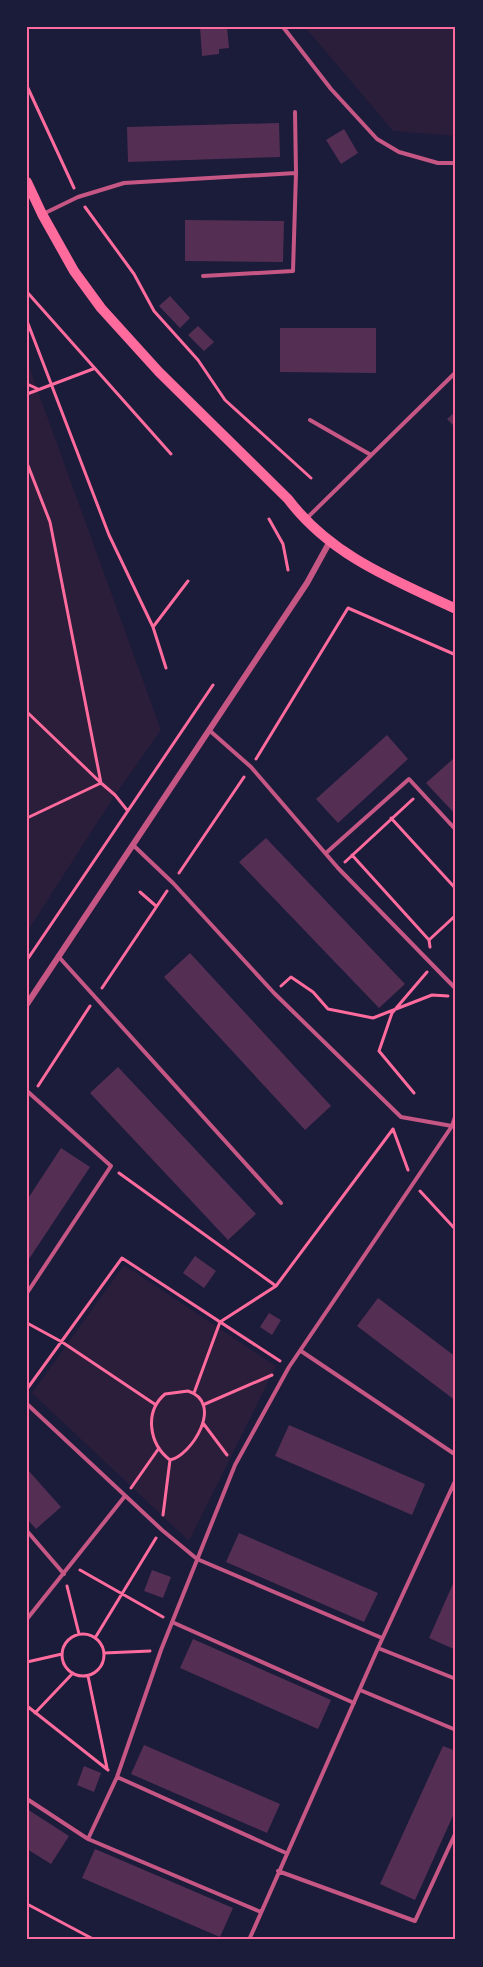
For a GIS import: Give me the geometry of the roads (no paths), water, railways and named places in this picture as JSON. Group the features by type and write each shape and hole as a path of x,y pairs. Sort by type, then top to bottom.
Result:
{"main road":[{"path":"27,182 74,271 100,308 159,372 288,499 304,521 329,543 361,563 456,609"}],"street":[{"path":"27,1004 307,583 329,543"}],"lane":[{"path":"283,27 331,89 377,139 399,152 438,163 456,163"},
{"path":"204,276 293,271 295,112"},
{"path":"42,214 78,197 124,183 296,173"},
{"path":"304,521 456,372"},
{"path":"310,420 371,454"},
{"path":"208,730 251,767 338,868 456,988"},
{"path":"326,853 409,779 456,830"},
{"path":"133,845 172,883 274,993 401,1117 452,1126"},
{"path":"57,956 281,1203"},
{"path":"27,1091 111,1166 27,1293"},
{"path":"88,1839 117,1777 172,1622 235,1465 289,1367 452,1126 456,1114"},
{"path":"301,1351 456,1455"},
{"path":"27,1404 162,1530 197,1559 382,1638"},
{"path":"249,1940 382,1638 456,1479"},
{"path":"27,1619 125,1496"},
{"path":"27,1531 64,1574"},
{"path":"172,1622 354,1703"},
{"path":"378,1648 456,1679"},
{"path":"360,1690 456,1730"},
{"path":"117,1777 286,1853"},
{"path":"27,1799 88,1839 261,1912"},
{"path":"278,1871 415,1921 456,1832"}]}
